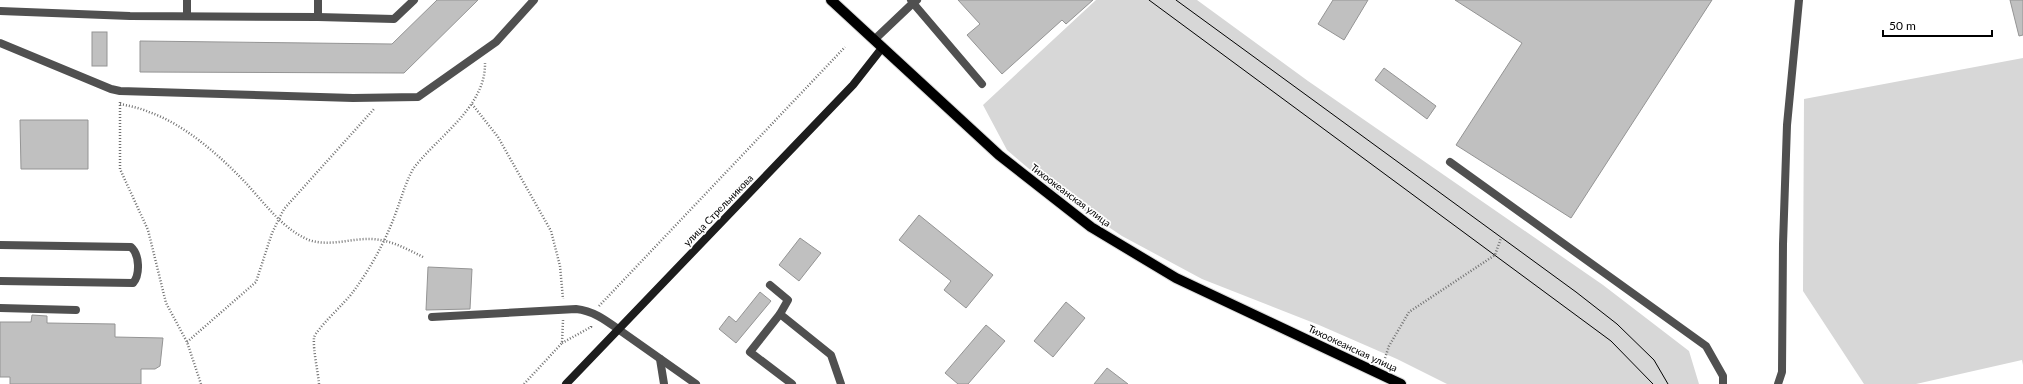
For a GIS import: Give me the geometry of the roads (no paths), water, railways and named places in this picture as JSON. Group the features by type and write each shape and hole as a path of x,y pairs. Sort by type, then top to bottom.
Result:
{"main road":[{"name":"Тихоокеанская улица","path":"831,0 999,155 1091,227 1176,278 1402,384"}],"street":[{"path":"187,0 187,16"},
{"path":"318,0 318,17"},
{"path":"0,11 130,16 394,19 414,0"},
{"path":"0,43 111,90 383,98 418,97 496,42 534,0"},
{"path":"1778,384 1782,372 1783,244 1788,125 1799,0"},
{"path":"874,40 914,1 982,84"},
{"name":"улица Стрельникова","path":"566,384 853,85 882,48"},
{"path":"1450,162 1706,346 1723,376 1723,384"},
{"path":"0,245 131,247 137,258 137,279 133,283 0,281"},
{"path":"770,285 788,300 780,314 750,352 792,384"},
{"path":"0,308 76,310"},
{"path":"432,317 586,310 618,329 696,384"},
{"path":"780,314 831,355 841,384"},
{"path":"660,359 664,384"}],"tram line":[{"path":"1149,0 1611,341 1653,384"},
{"path":"1176,0 1576,292 1617,324 1654,360 1668,384"}]}
